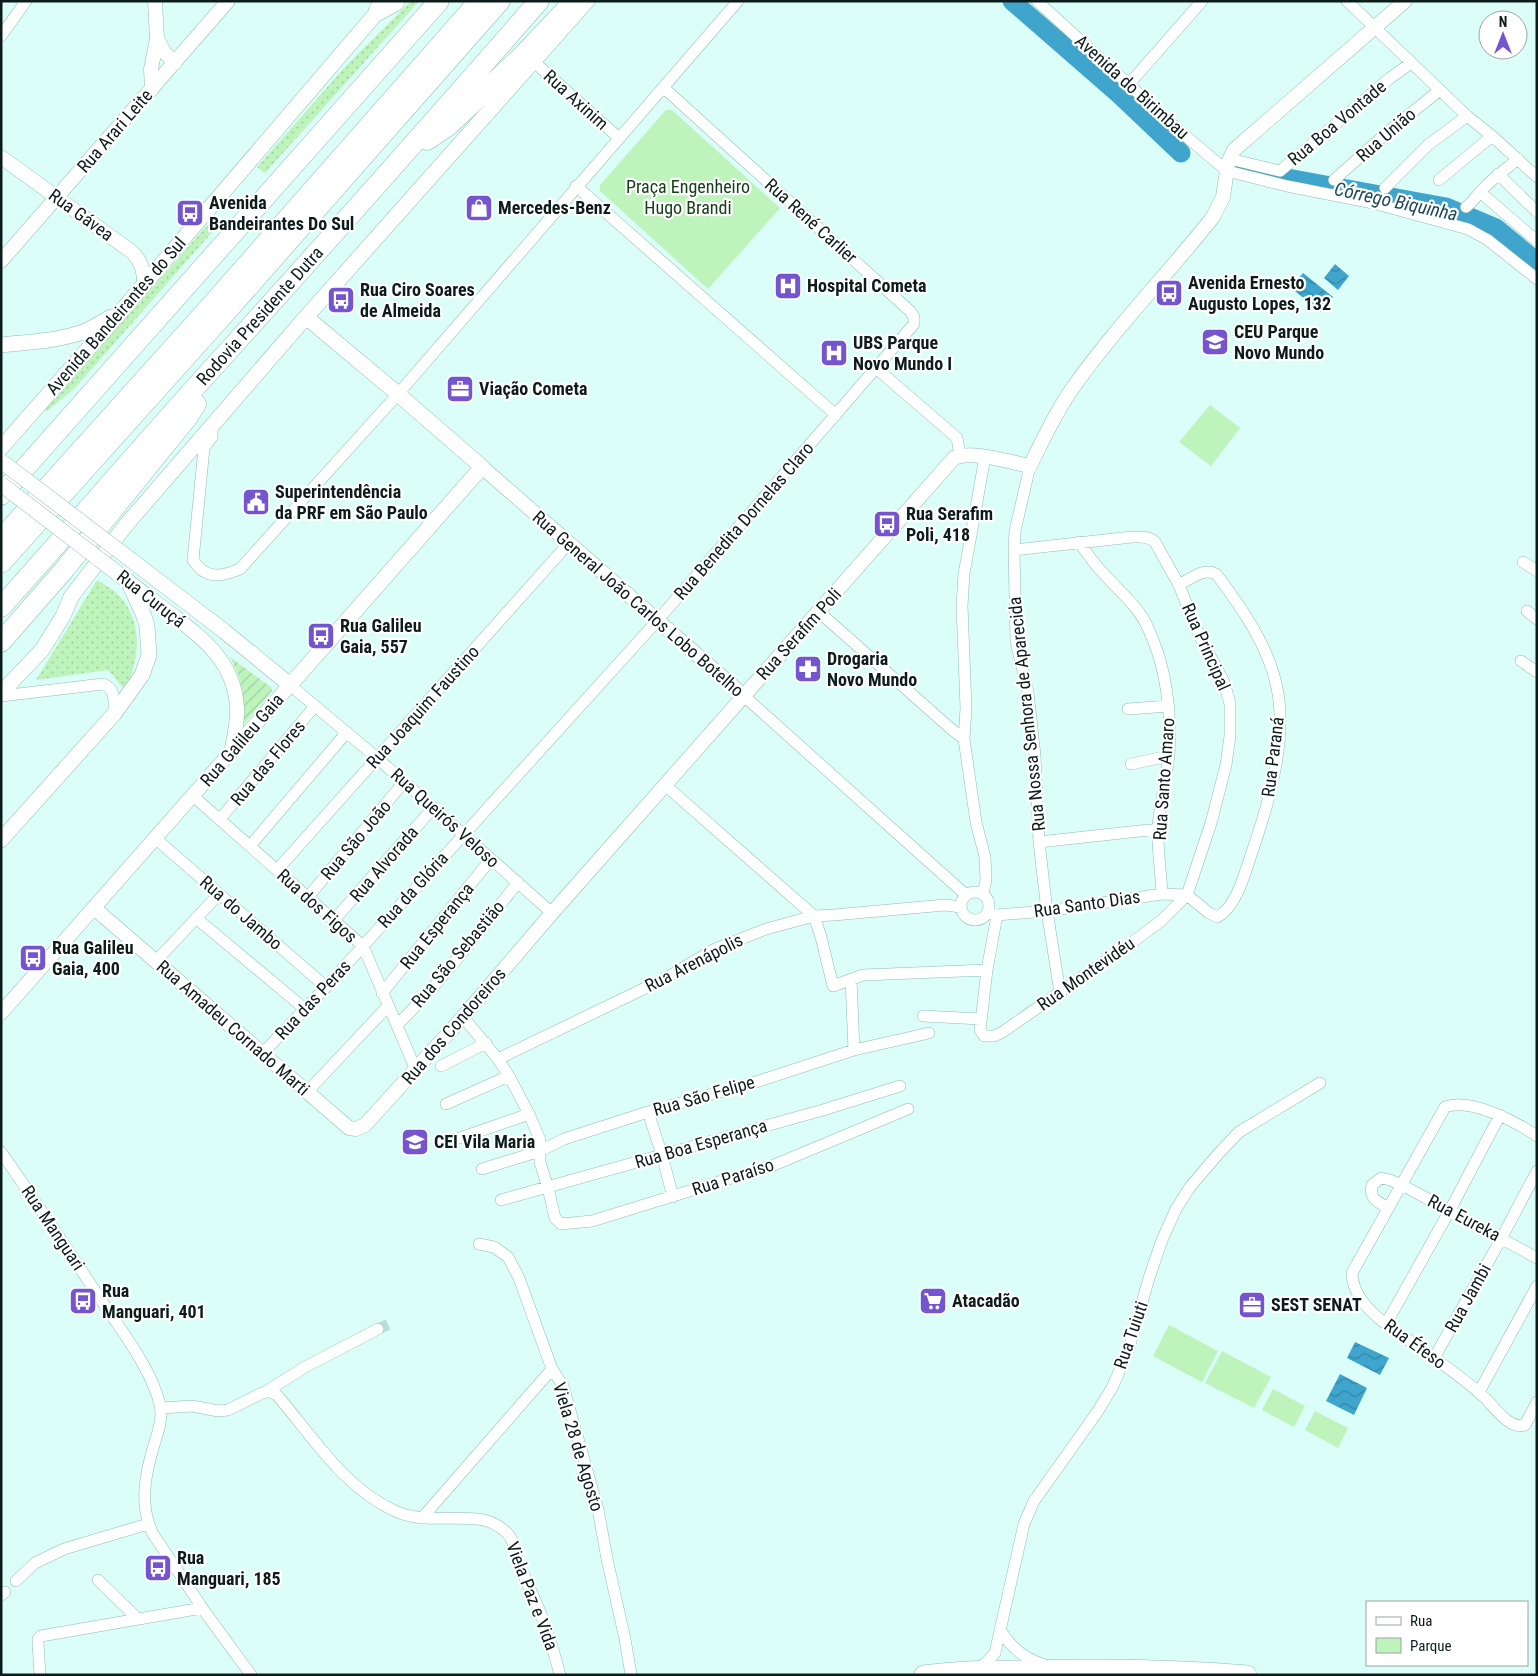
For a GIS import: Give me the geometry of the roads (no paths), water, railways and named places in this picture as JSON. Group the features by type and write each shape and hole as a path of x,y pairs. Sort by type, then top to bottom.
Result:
{"highway":[{"path":"1,495 439,1"},
{"path":"1,539 207,310 479,1"},
{"name":"Rodovia Presidente Dutra","path":"1,563 226,312 500,1"},
{"name":"Rodovia Presidente Dutra","path":"1,607 219,360 403,157 538,1"},
{"path":"403,157 448,126 522,56 574,1"},
{"path":"1,642 64,570 187,418 206,389 219,360"},
{"path":"924,1675 950,1671 1057,1669 1206,1672 1247,1675"}],"main road":[{"path":"1,695 42,650 63,616 71,598 126,526 306,317 586,1"},
{"name":"Avenida Bandeirantes do Sul","path":"1,448 387,4"},
{"path":"1,345 47,340 84,332 123,309"},
{"name":"Rua General João Carlos Lobo Botelho","path":"306,317 482,466"},
{"name":"Rua Curuçá","path":"1,461 224,631 290,685"},
{"name":"Rua Galileu Gaia","path":"290,685 482,466"},
{"name":"Rua Curuçá","path":"1,484 125,578"},
{"path":"1,840 114,714 142,676 149,655 148,636 144,616 125,578"}],"street":[{"path":"1,36 26,1"},
{"path":"152,89 151,69 157,38 155,1"},
{"name":"Rua Arari Leite","path":"1,261 228,1"},
{"path":"212,427 212,437 204,448 192,560 196,566 205,572 221,576 240,569 398,394 738,1"},
{"path":"1129,84 1202,1"},
{"path":"1346,1 1467,116 1537,177"},
{"path":"876,368 957,438 960,455 985,457 1030,466 1053,418 1072,389 1118,328 1213,218 1223,197 1228,165 1239,144 1405,1"},
{"name":"Avenida do Birimbau","path":"1045,4 1181,132 1228,165"},
{"path":"157,38 164,52 175,63"},
{"name":"Rua Axinim","path":"533,61 619,138"},
{"name":"Rua Boa Vontade","path":"1228,165 1280,170 1390,78 1411,63"},
{"name":"Rua René Carlier","path":"664,88 912,314"},
{"name":"Rua União","path":"1334,180 1390,130 1440,90"},
{"path":"1385,188 1428,145 1467,116"},
{"path":"1439,180 1492,136"},
{"name":"Rua Gávea","path":"1,157 132,252 142,267 144,284"},
{"path":"1466,207 1471,204 1498,174 1518,159"},
{"path":"1228,165 1287,186 1373,203 1468,229 1488,240 1537,278"},
{"path":"1498,174 1537,212"},
{"path":"576,186 836,414"},
{"path":"1480,192 1537,242"},
{"name":"Rua Benedita Dornelas Claro","path":"464,834 658,621 914,324 912,314"},
{"name":"Rua Serafim Poli","path":"552,913 954,458 960,455"},
{"path":"982,894 986,880 985,857 976,822 964,739 966,708 962,606 964,574 985,457"},
{"name":"Rua General João Carlos Lobo Botelho","path":"482,466 744,696 966,895"},
{"name":"Rua Nossa Senhora de Aparecida","path":"1030,466 1019,513 1014,550 1016,642 1028,692 1035,756 1039,842 1047,911 1060,993"},
{"name":"Rua Principal","path":"1014,550 1132,537 1151,538 1179,585 1198,633 1224,682 1231,712 1230,736 1221,785 1211,823 1186,895"},
{"name":"Rua Santo Amaro","path":"1079,542 1103,573 1136,608 1148,628 1164,676 1169,706 1169,756 1158,829 1162,894"},
{"name":"Rua Joaquim Faustino","path":"277,870 569,543"},
{"path":"1523,562 1537,571"},
{"name":"Rua Paraná","path":"1179,585 1208,571 1218,575 1243,613 1270,662 1277,687 1280,711 1280,733 1265,814 1241,884 1225,912 1217,917 1186,895"},
{"name":"Rua Curuçá","path":"125,578 202,638 216,653 227,670 233,685 237,704 231,753"},
{"path":"1527,611 1537,619"},
{"path":"819,612 964,739"},
{"path":"1521,661 1537,672"},
{"path":"1,695 103,684 113,691 114,714"},
{"name":"Rua Queirós Veloso","path":"290,685 377,758 552,913"},
{"name":"Rua Galileu Gaia","path":"1,1013 290,685"},
{"name":"Rua das Flores","path":"220,819 315,706"},
{"path":"1128,709 1169,706"},
{"path":"250,846 347,732"},
{"path":"1131,764 1169,756"},
{"name":"Rua São João","path":"308,897 404,782"},
{"path":"665,785 814,916 821,937 832,986 863,975 987,970"},
{"name":"Rua dos Figos","path":"193,796 363,946 416,1070"},
{"name":"Rua Alvorada","path":"334,920 433,808"},
{"path":"1039,842 1158,829"},
{"name":"Rua da Glória","path":"363,946 464,834"},
{"name":"Rua do Jambo","path":"155,838 326,987"},
{"name":"Rua Esperança","path":"382,993 492,860"},
{"name":"Rua São Sebastião","path":"396,1024 423,1000 452,967 518,882"},
{"path":"923,1016 981,1024 992,914 988,902 982,894 974,892 966,895 961,906 965,915 972,919 992,914"},
{"path":"156,961 219,894"},
{"name":"Rua Santo Dias","path":"992,914 1047,911 1162,894 1186,895"},
{"name":"Rua Montevidéu","path":"981,1024 984,1036 994,1036 1130,944 1162,920 1186,895"},
{"name":"Rua Arenápolis","path":"498,1059 666,978 715,949 766,929 814,916 961,906"},
{"name":"Rua Amadeu Cornado Marti","path":"94,908 349,1128"},
{"name":"Rua dos Condoreiros","path":"349,1128 356,1129 365,1125 463,1017 552,913"},
{"path":"196,918 305,1009"},
{"name":"Rua das Peras","path":"262,1053 363,946"},
{"path":"851,979 854,1050"},
{"path":"307,1092 388,1006"},
{"path":"463,1017 498,1059 529,1114 540,1140 540,1162 548,1188"},
{"name":"Rua São Felipe","path":"482,1169 540,1151 559,1142 648,1112 756,1082 854,1050 929,1033"},
{"path":"441,1066 486,1044"},
{"path":"446,1104 509,1076"},
{"name":"Rua Tuiuti","path":"971,1671 986,1664 995,1653 1020,1537 1028,1512 1098,1411 1113,1386 1129,1348 1162,1240 1176,1209 1190,1187 1218,1152 1238,1132 1320,1083"},
{"name":"Rua Boa Esperança","path":"501,1200 823,1110 900,1086"},
{"name":"Rua Éfeso","path":"1500,1115 1467,1105 1445,1107 1352,1274 1352,1280 1361,1300 1386,1324 1478,1392 1509,1422 1520,1426 1525,1425 1537,1402"},
{"name":"Rua Paraíso","path":"548,1188 555,1218 559,1223 592,1220 774,1165 908,1108"},
{"path":"648,1112 673,1196"},
{"path":"460,1138 529,1114"},
{"path":"1386,1324 1450,1210 1500,1115 1537,1136"},
{"name":"Rua Manguari","path":"1,1152 126,1337 155,1390 161,1408 160,1423 146,1477 145,1502 148,1524 202,1608 251,1675"},
{"name":"Rua Jambi","path":"1434,1358 1537,1171"},
{"name":"Rua Eureka","path":"1388,1208 1374,1200 1371,1194 1373,1183 1378,1179 1384,1178 1402,1185 1537,1258"},
{"name":"Viela 28 de Agosto","path":"479,1244 494,1247 508,1257 519,1278 552,1369 563,1386 598,1509 631,1675"},
{"path":"1478,1392 1537,1286"},
{"path":"161,1408 192,1406 218,1411 228,1410 267,1391 305,1367 378,1329"},
{"path":"422,1518 552,1369"},
{"name":"Viela Paz e Vida","path":"267,1391 277,1396 326,1456 352,1482 378,1502 396,1512 422,1518 478,1519 496,1524 508,1534 542,1616 560,1675"},
{"path":"16,1581 35,1564 64,1549 148,1524"},
{"path":"98,1580 138,1619"},
{"path":"40,1675 38,1639 41,1636 202,1608"},
{"path":"1001,1631 1014,1650 1039,1664 1057,1669"}],"water":[{"path":"1335,264 1349,276 1338,290 1324,278"},
{"path":"1303,273 1333,297 1321,312 1291,288"},
{"path":"1355,1342 1389,1358 1380,1375 1347,1358"},
{"path":"1340,1374 1367,1388 1354,1415 1326,1401"}],"waterway":[{"name":"Córrego Biquinha","path":"1012,1 1120,95 1181,153"},
{"name":"Córrego Biquinha","path":"1243,170 1446,207 1496,228 1537,262"}],"tunnel":[{"path":"378,1329 389,1324"}],"place":[{"name":"Mercedes-Benz","path":"479,208"},
{"name":"Avenida Bandeirantes Do Sul","path":"190,213"},
{"name":"Hospital Cometa","path":"788,286"},
{"name":"Avenida Ernesto Augusto Lopes, 132","path":"1169,293"},
{"name":"Rua Ciro Soares de Almeida","path":"341,300"},
{"name":"CEU Parque Novo Mundo","path":"1215,342"},
{"name":"UBS Parque Novo Mundo I","path":"834,353"},
{"name":"Viação Cometa","path":"460,389"},
{"name":"Superintendência da PRF em São Paulo","path":"256,502"},
{"name":"Rua Serafim Poli, 418","path":"887,524"},
{"name":"Rua Galileu Gaia, 557","path":"321,636"},
{"name":"Drogaria Novo Mundo","path":"808,669"},
{"name":"Rua Galileu Gaia, 400","path":"33,958"},
{"name":"CEI Vila Maria","path":"415,1142"},
{"name":"Rua Manguari, 401","path":"83,1301"},
{"name":"Atacadão","path":"933,1301"},
{"name":"SEST SENAT","path":"1252,1305"},
{"name":"Rua Manguari, 185","path":"158,1568"}],"park label":[{"name":"Praça Engenheiro Hugo Brandi","path":"688,197"}]}
